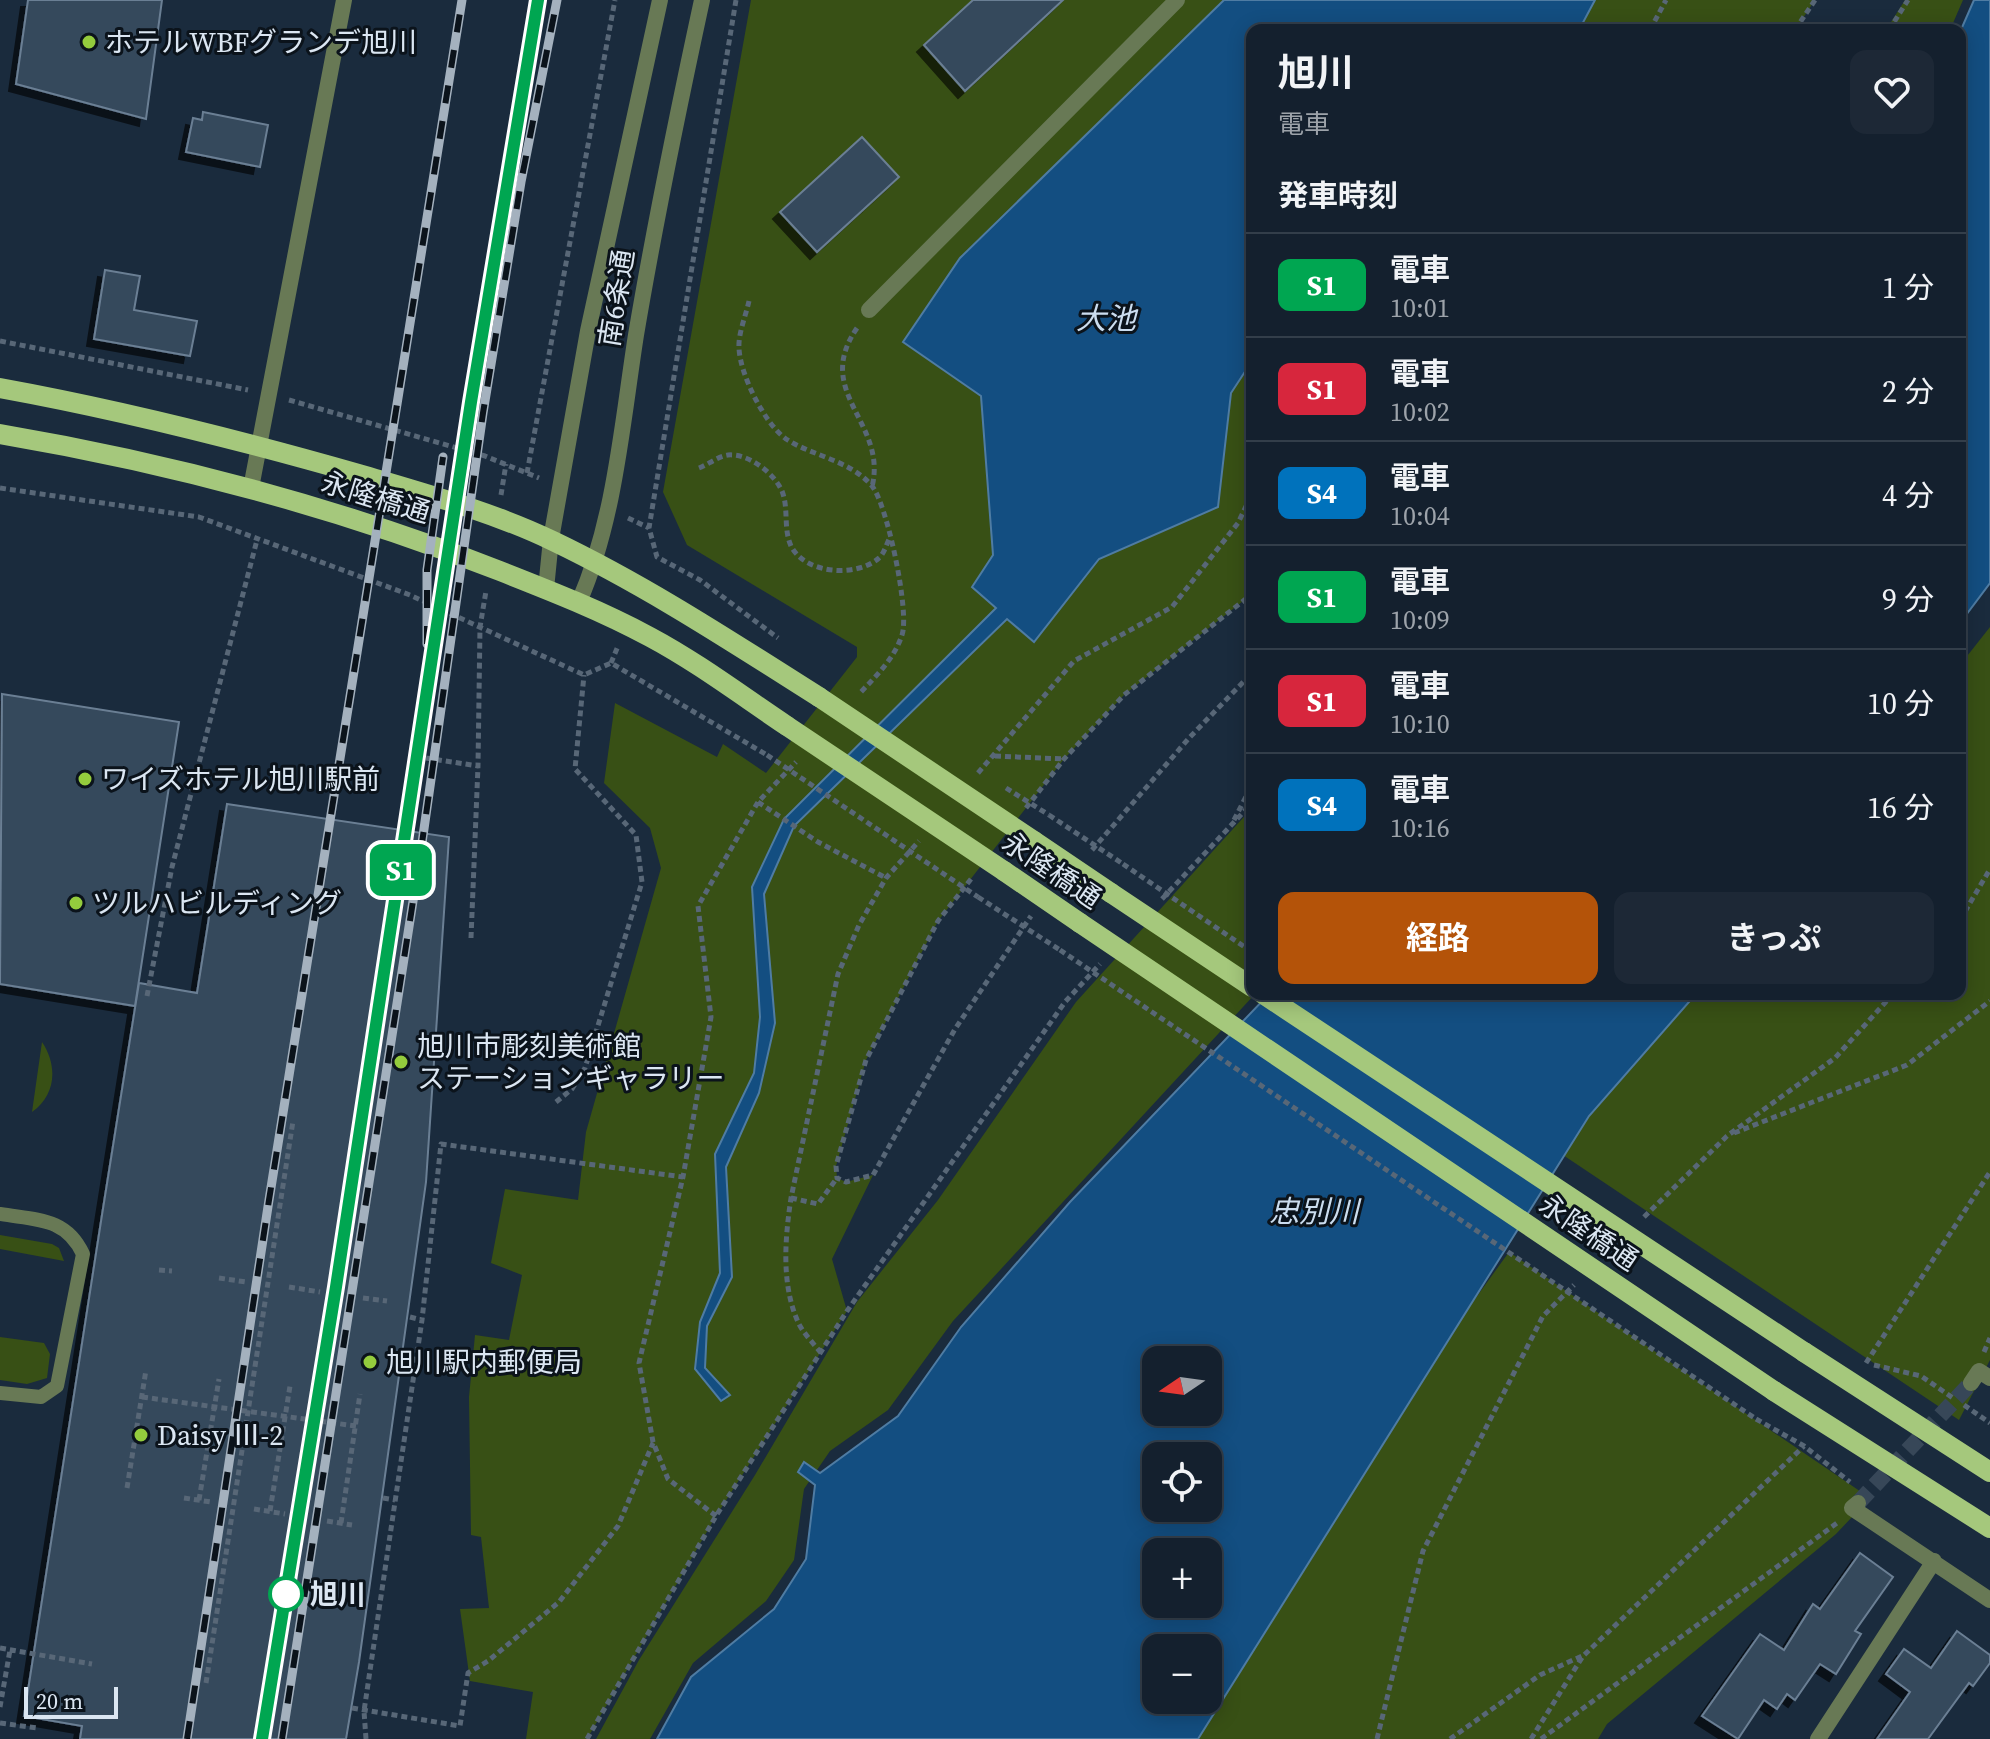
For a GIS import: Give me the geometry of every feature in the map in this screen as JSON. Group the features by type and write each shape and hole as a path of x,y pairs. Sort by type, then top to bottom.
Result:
{"main road":[{"name":"永隆橋通","path":"0,388 88,404 259,445 423,493 551,539 644,586 819,697 1246,983"},
{"name":"永隆橋通","path":"0,434 79,448 251,488 420,539 579,602 653,638 1774,1391 1990,1528"},
{"name":"永隆橋通","path":"1272,1000 1990,1472"}],"street":[{"path":"251,488 344,0"},
{"name":"南6条通","path":"546,589 551,539 588,331 660,0"},
{"name":"南6条通","path":"579,602 596,563 608,508 660,194 702,0"},
{"path":"869,310 1177,0"},
{"path":"1971,1383 1979,1371 1990,1378"},
{"path":"1855,1506 1990,1600"},
{"path":"1818,1739 1934,1561"}],"lane":[{"path":"0,1214 46,1222 65,1229 75,1236 83,1254 60,1382 54,1390 41,1397 0,1393"}],"path":[{"path":"527,473 615,0"},
{"path":"736,0 649,528 657,557 700,580 785,642"},
{"path":"1653,24 1666,0"},
{"path":"1799,24 1815,0"},
{"path":"1893,24 1908,0"},
{"path":"749,301 738,348 757,405 786,439 828,456 872,487 890,537 903,601 904,631 892,658 851,703"},
{"path":"869,310 844,348 842,379 871,441 877,470 872,487"},
{"path":"0,341 269,394 440,442 561,488"},
{"path":"699,468 727,455 742,458 771,474 782,491 786,530 792,548 806,563 830,571 856,568 880,558 890,537"},
{"path":"0,488 199,517 348,570 584,675 611,663 767,755 1756,1419"},
{"path":"974,778 1074,661 1172,607 1238,523 1246,506"},
{"path":"608,508 649,528"},
{"path":"147,996 172,867 257,540"},
{"path":"471,938 480,627"},
{"path":"556,1102 572,1089 585,1068 642,882 636,835 575,769 584,675"},
{"path":"1077,872 1190,737 1246,679"},
{"path":"994,756 1064,759"},
{"path":"426,758 478,766"},
{"path":"716,1516 668,1479 653,1442 639,1363 683,1177 711,1017 698,906 758,802 799,758"},
{"path":"1229,830 1246,797"},
{"path":"758,802 818,842 886,878"},
{"path":"1152,910 1246,810"},
{"path":"1049,815 1246,948"},
{"path":"821,1354 799,1324 788,1285 786,1235 791,1198 838,974 859,925 886,878 926,834"},
{"path":"1966,910 1990,869"},
{"path":"873,1175 955,1029 1043,899"},
{"path":"587,1739 716,1516 847,1311 1065,1002 1109,956"},
{"path":"1640,1220 1727,1136 1835,1058 1888,1000"},
{"path":"1727,1136 1907,1065 1990,1001"},
{"path":"206,1683 293,1121"},
{"path":"366,1739 364,1711 422,1320 441,1144 683,1177"},
{"path":"1866,1363 1990,1172"},
{"path":"791,1198 818,1204 837,1178"},
{"path":"159,1270 172,1271"},
{"path":"219,1278 246,1282"},
{"path":"1377,1739 1423,1551 1543,1316 1576,1284"},
{"path":"289,1287 320,1292"},
{"path":"363,1298 387,1301"},
{"path":"410,1317 422,1320"},
{"path":"1854,1355 1866,1363 1921,1376 1990,1423"},
{"path":"138,1490 126,1488 146,1370"},
{"path":"199,1500 219,1379"},
{"path":"270,1511 290,1386"},
{"path":"341,1523 360,1394"},
{"path":"142,1397 356,1426"},
{"path":"352,1708 460,1726 468,1673 488,1661 559,1602 618,1526 653,1442"},
{"path":"1531,1739 1583,1656 1804,1446"},
{"path":"184,1498 211,1502"},
{"path":"383,1498 395,1500"},
{"path":"1541,1739 1838,1523 1855,1506"},
{"path":"254,1509 285,1514"},
{"path":"327,1521 352,1525"},
{"path":"0,1648 92,1664"},
{"path":"0,1707 10,1650"},
{"path":"1450,1739 1540,1675 1583,1656"},
{"path":"0,1723 37,1728"}],"green space":[{"path":"751,0 1815,0 1799,24 1246,24 1246,599 1124,695 1064,759 938,921 866,1060 836,1166 837,1178 846,1182 873,1175 832,1259 847,1311 716,1516 587,1739 526,1739 533,1692 470,1681 460,1609 489,1608 481,1537 471,1535 469,1397 475,1335 509,1340 522,1275 491,1263 505,1189 578,1200 586,1132 661,868 650,828 604,783 615,703 717,757 723,744 766,773 857,657 857,647 687,545 663,492"},
{"path":"1905,0 1963,0 1953,24 1890,24"},
{"path":"1990,627 1990,1360 1959,1420 1557,1151 1683,1000 1966,1000 1966,657"},
{"path":"1246,815 1246,1000 1249,1000 953,1321 888,1410 830,1451 804,1489 794,1560 766,1601 693,1663 650,1739 596,1739 639,1660 755,1475 857,1302 938,1200 1076,1002"},
{"path":"42,1042 51,1061 52,1080 46,1097 32,1112"},
{"path":"0,1235 52,1244 59,1248 64,1261 0,1249"},
{"path":"1509,1252 1870,1498 1836,1534 1607,1724 1598,1739 1195,1739 1210,1714 1222,1714 1222,1693 1370,1444"},
{"path":"0,1337 44,1343 50,1354 47,1378 27,1384 0,1380"}],"water":[{"name":"大池","path":"1224,0 1595,0 1582,24 1246,24 1246,370 1231,393 1218,507 1099,559 1034,642 1007,619 794,826 764,894 775,1023 759,1093 726,1167 732,1277 707,1326 705,1368 730,1395 721,1401 695,1369 700,1322 720,1273 715,1154 754,1073 760,1017 752,887 784,819 996,608 972,587 993,555 981,396 903,342 960,258"},
{"path":"1974,0 1990,0 1990,583 1966,615 1966,24 1964,24"},
{"name":"忠別川","path":"1263,1000 1691,1000 1589,1116 1222,1701 1222,1634 1142,1634 1142,1714 1214,1714 1198,1739 657,1739 691,1677 774,1609 806,1559 815,1485 798,1472 804,1462 820,1473 898,1416 961,1327 1070,1202"}],"building":[{"name":"ホテルWBFグランデ旭川","path":"28,0 162,0 146,119 16,84"},
{"path":"973,0 1063,0 965,91 924,45"},
{"path":"203,112 268,125 260,167 186,152 193,118 202,120"},
{"path":"862,137 899,177 817,252 780,212"},
{"path":"105,270 140,276 134,310 197,321 190,356 94,339"},
{"path":"2,694 179,722 135,1006 0,984"},
{"name":"旭川","path":"227,804 449,837 426,1182 359,1662 346,1739 80,1739 82,1726 24,1716 102,1215 139,983 197,993"},
{"path":"1860,1553 1893,1577 1855,1631 1861,1634 1836,1674 1820,1664 1795,1700 1787,1694 1777,1709 1764,1700 1738,1739 1702,1716 1760,1634 1784,1650 1813,1604 1820,1609"},
{"path":"1957,1631 1990,1655 1990,1663 1973,1686 1969,1683 1928,1739 1877,1739 1910,1692 1886,1674 1904,1649 1931,1668"}],"tunnel":[{"path":"1858,1503 1971,1383"}],"railway":[{"path":"187,1739 269,1200 462,0"},
{"path":"511,171 538,0"},
{"path":"282,1739 421,850 483,413 521,182 557,0"},
{"path":"262,1739 317,1410 471,402 506,202"},
{"path":"427,644 427,570 443,457"}],"train":[{"name":"S1","path":"262,1739 317,1410 471,402 538,0"}],"place":[{"name":"ホテルWBFグランデ旭川","path":"89,42"},
{"name":"ワイズホテル旭川駅前","path":"85,779"},
{"name":"ツルハビルディング","path":"76,903"},
{"name":"旭川市彫刻美術館 ステーションギャラリー","path":"401,1062"},
{"name":"旭川駅内郵便局","path":"370,1362"},
{"name":"Daisy Ⅲ-2","path":"141,1435"},
{"name":"旭川","path":"286,1594"}]}
